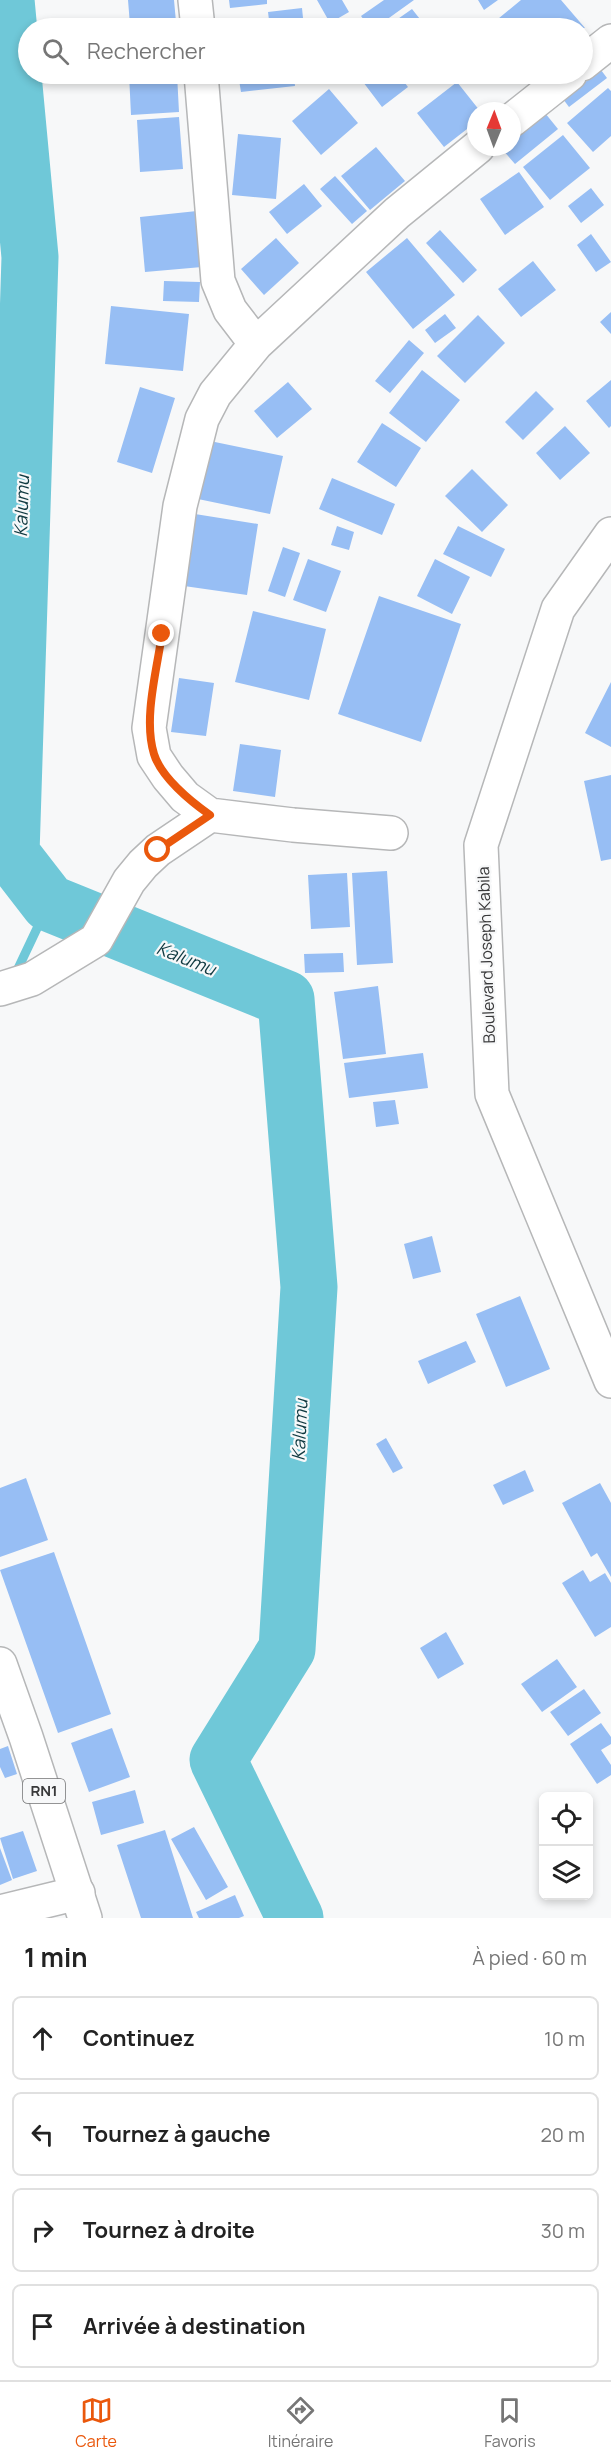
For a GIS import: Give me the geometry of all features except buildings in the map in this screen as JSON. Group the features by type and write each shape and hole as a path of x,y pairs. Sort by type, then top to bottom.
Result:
{"main road":[{"path":"195,0 197,18"},
{"path":"593,55 611,41"},
{"path":"202,84 218,281 230,310 256,344"},
{"path":"521,113 557,84"},
{"path":"391,833 292,825 210,815 185,797 168,777 154,756 149,728 180,506 202,419 215,394 256,344 397,213 467,156"},
{"name":"Boulevard Joseph Kabila","path":"611,534 558,609 481,844 492,1094 611,1381"},
{"path":"0,989 32,979 96,940 129,881 158,850 210,815"},
{"name":"RN1","path":"0,1664 82,1906"},
{"path":"0,1912 82,1906"}],"waterway":[{"name":"Kalumu","path":"6,0 30,257 11,854 49,903 286,999 309,1287 287,1649 218,1760 295,1918"},
{"path":"14,977 49,903"}],"route":[{"path":"158,850 210,815 185,797 154,756 149,728 162,634"}]}
